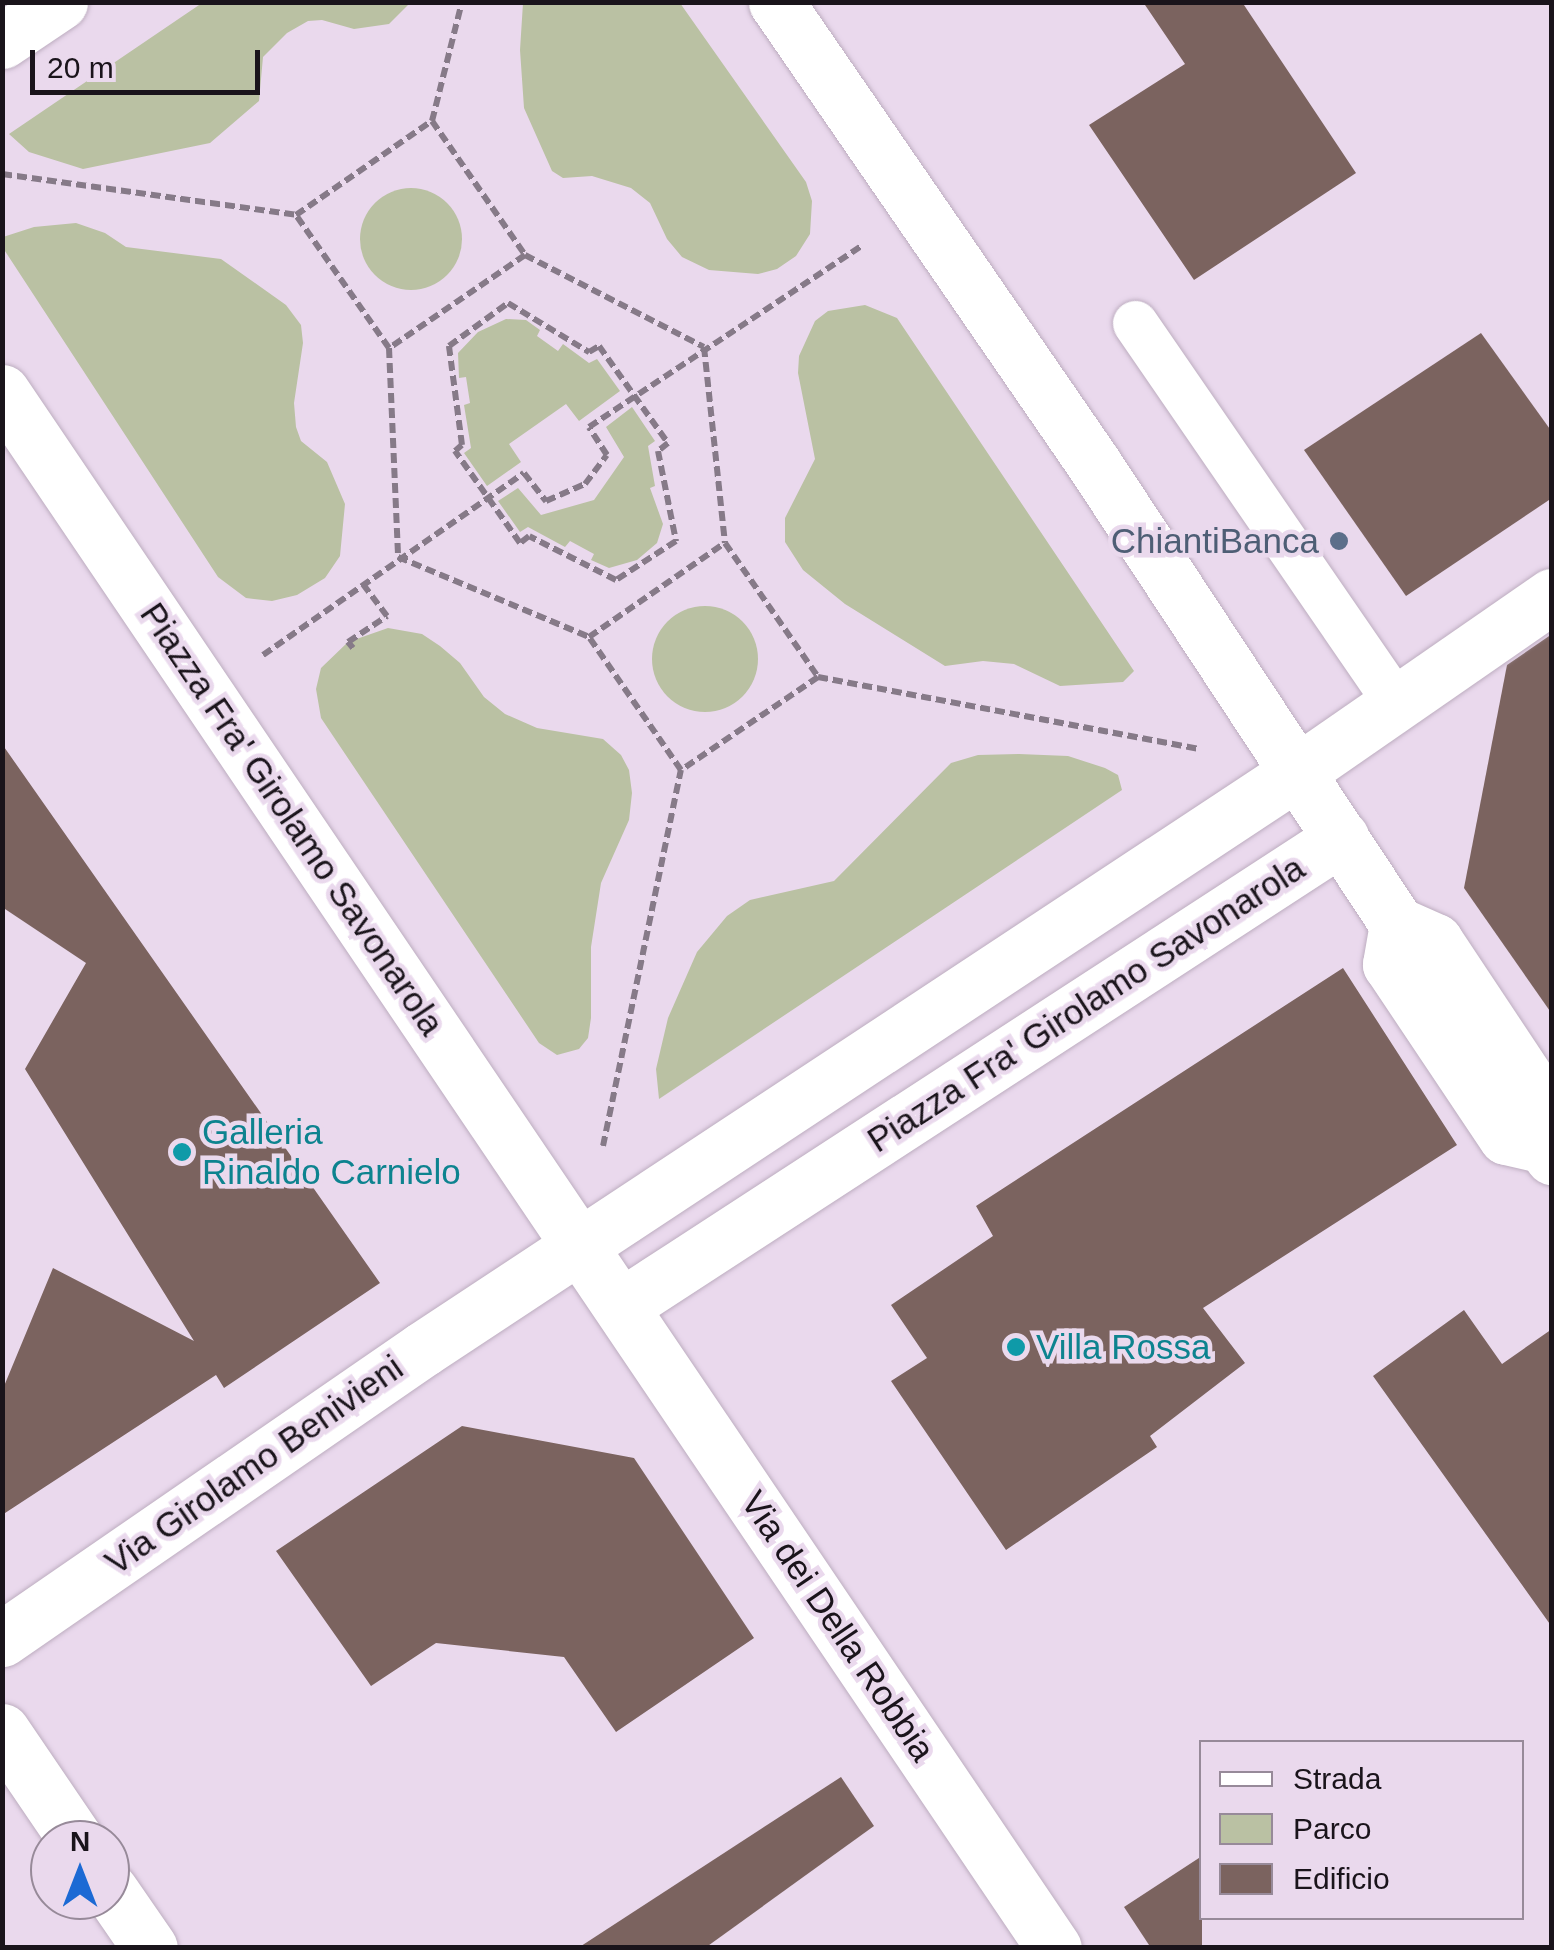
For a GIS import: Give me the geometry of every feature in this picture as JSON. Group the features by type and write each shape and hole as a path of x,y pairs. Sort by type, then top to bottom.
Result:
{"street":[{"path":"2,41 60,2"},
{"name":"Piazza Fra' Girolamo Savonarola","path":"2,392 623,1305 1341,838 1084,448 776,2"},
{"path":"583,1246 1296,773 1552,596"},
{"path":"1341,838 1397,924 1390,964 1506,1137 1548,1152"},
{"name":"Via Girolamo Benivieni","path":"2,1639 583,1246"},
{"name":"Via dei Della Robbia","path":"623,1305 1054,1948"},
{"path":"2,1731 62,1820"},
{"path":"130,1919 150,1948"}],"lane":[{"path":"1135,323 1397,704"}],"path":[{"path":"2,174 296,215 432,121 462,2"},
{"path":"432,121 526,255 704,347"},
{"path":"296,215 389,348 398,558"},
{"path":"263,655 524,473 546,501 585,484 607,455 588,426 862,246"},
{"path":"389,348 526,255"},
{"path":"508,304 588,352 599,346 668,443 658,451 676,541 616,580 529,536 520,543 486,497 455,451 462,444 449,346 508,304"},
{"path":"704,347 725,543 818,677 1203,750 1296,773"},
{"path":"588,637 725,543"},
{"path":"398,558 588,637 682,770"},
{"path":"352,648 348,642 387,616 362,583"},
{"path":"602,1151 682,770 818,677"}],"green space":[{"path":"202,3 410,3 389,24 354,29 322,20 308,21 287,33 263,57 259,101 210,143 83,169 29,152 9,134"},
{"path":"523,3 680,3 806,182 812,201 810,234 796,256 777,269 758,274 709,270 682,257 667,239 650,203 631,188 592,176 563,178 552,171 524,108 520,50"},
{"path":"411,188 431,192 447,203 458,219 462,239 458,259 447,275 431,286 411,290 391,286 375,275 364,259 360,239 364,219 375,203 391,192"},
{"path":"76,223 105,233 126,247 221,259 286,305 301,325 303,343 294,403 296,427 301,441 327,462 345,504 340,556 325,578 297,595 272,601 246,598 218,577 3,248 3,237 34,227"},
{"path":"865,305 897,318 1134,671 1123,682 1060,686 1014,664 983,661 945,666 845,604 803,570 785,542 785,518 815,459 798,373 799,356 815,321 828,311"},
{"path":"506,319 526,320 540,330 537,336 558,351 563,344 589,363 597,359 620,391 579,421 566,404 509,444 521,462 487,486 464,453 471,448 464,405 470,403 466,377 459,378 458,353 478,332"},
{"path":"632,407 655,441 648,446 655,486 650,488 663,524 657,543 637,560 609,568 591,560 594,554 570,541 565,547 528,527 520,532 498,501 518,488 541,515 594,500 624,457 606,427"},
{"path":"705,606 725,610 743,621 754,639 758,659 754,679 743,697 725,708 705,712 685,708 667,697 656,679 652,659 656,639 667,621 685,610"},
{"path":"388,628 422,634 440,646 460,663 484,697 505,714 537,728 603,739 621,755 629,770 629,820 601,883 591,947 591,1018 588,1038 579,1049 557,1055 539,1043 321,718 316,689 321,668 348,642"},
{"path":"978,755 1068,756 1105,768 1118,775 1122,790 659,1099 656,1069 668,1018 697,952 727,916 750,900 834,881 951,763"}],"building":[{"path":"1143,2 1242,2 1356,173 1194,280 1089,125 1185,64"},
{"path":"1481,333 1552,432 1552,498 1406,596 1304,450"},
{"path":"1552,634 1552,1014 1464,888 1507,665"},
{"name":"Galleria Rinaldo Carnielo","path":"2,744 380,1283 224,1388 216,1375 2,1515 2,1391 53,1268 194,1341 25,1069 86,963 2,907"},
{"path":"1343,968 1457,1145 1203,1308 1245,1363 1150,1436 1157,1447 1006,1550 891,1381 927,1358 891,1305 993,1236 976,1206"},
{"path":"1464,1310 1502,1364 1552,1329 1552,1627 1373,1376"},
{"path":"462,1426 634,1458 754,1638 616,1732 564,1657 436,1643 371,1686 276,1551"},
{"path":"841,1777 874,1826 705,1948 578,1948"},
{"path":"1199,1858 1202,1948 1151,1948 1124,1907"}],"place":[{"name":"ChiantiBanca","path":"1339,541"},
{"name":"Galleria Rinaldo Carnielo","path":"182,1152"},
{"name":"Villa Rossa","path":"1016,1347"}]}
